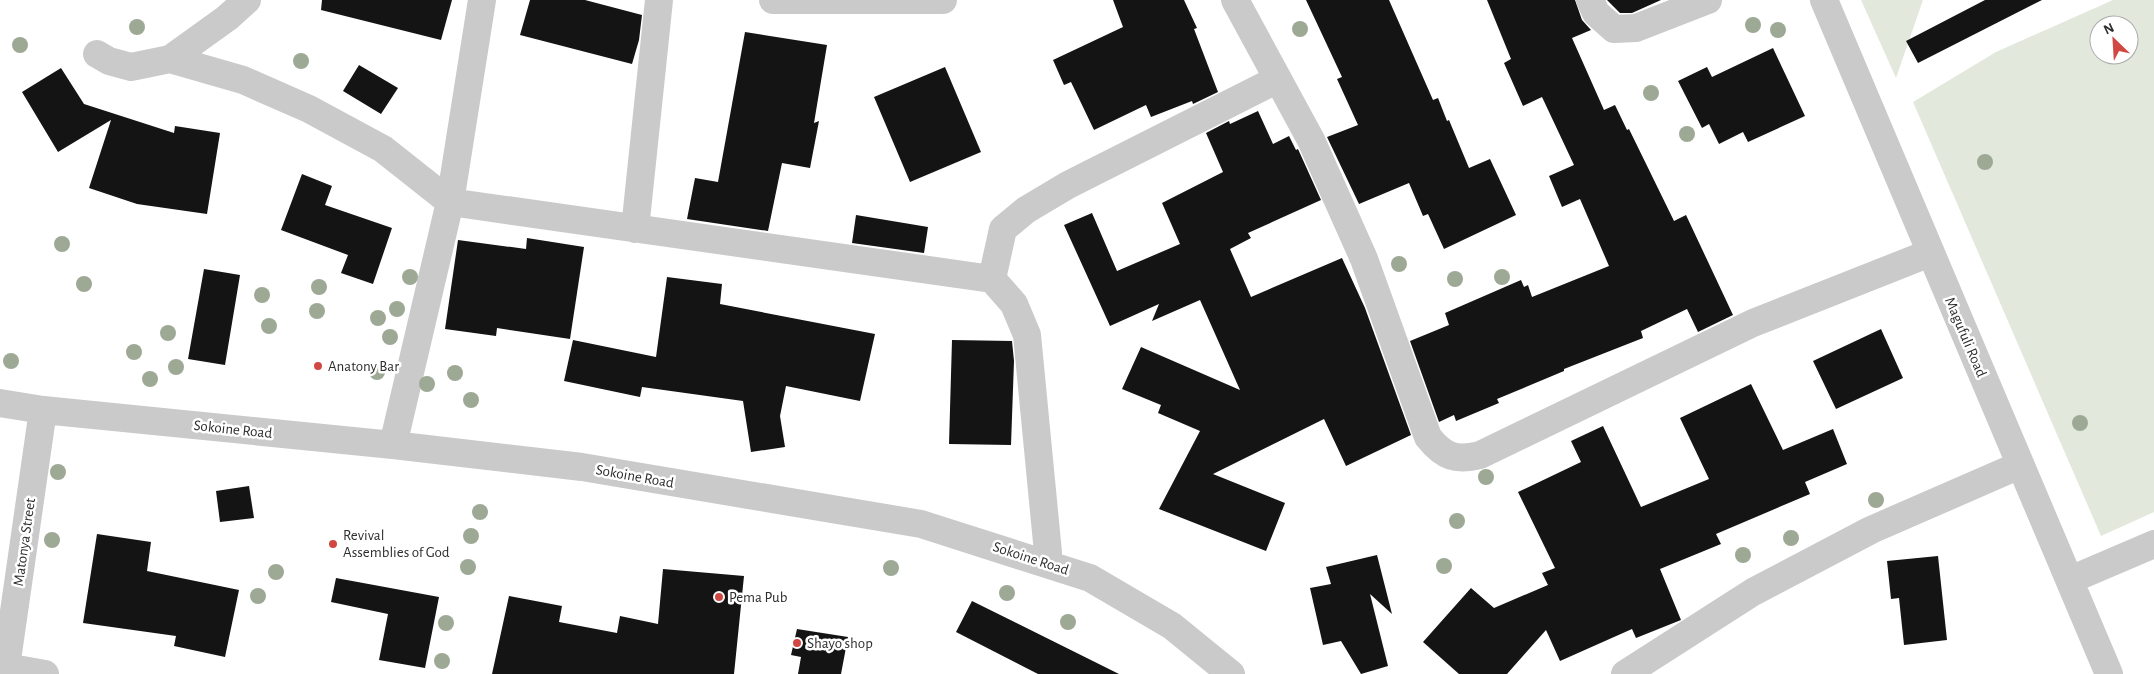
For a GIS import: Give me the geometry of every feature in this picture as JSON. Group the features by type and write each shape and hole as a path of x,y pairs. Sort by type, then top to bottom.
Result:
{"street":[{"path":"97,54 109,61 131,67 170,59 227,18 246,0"},
{"path":"393,445 450,202 482,0"},
{"path":"635,229 658,0"},
{"path":"773,0 943,0"},
{"path":"1234,0 1311,140 1364,259 1428,437 1438,449 1452,456 1465,458 1480,455 1753,323 1930,253"},
{"path":"1590,0 1596,13 1614,30 1636,28 1708,0"},
{"name":"Magufuli Road","path":"1824,0 2109,674"},
{"path":"170,59 243,80 309,109 383,149 450,202 992,279 1014,304 1027,335 1049,563"},
{"path":"992,279 1003,229 1026,210 1068,185 1278,79"},
{"name":"Sokoine Road","path":"0,403 43,410 393,445 582,467 921,524 1049,563 1090,578 1172,626 1231,674"},
{"name":"Matonya Street","path":"5,670 43,410"},
{"path":"1625,674 1753,592 1862,534 2020,465"},
{"path":"2070,580 2154,544"},
{"path":"5,670 45,674"}],"shaded area":[{"path":"1861,0 1923,0 1896,78"},
{"path":"2113,0 2154,0 2154,512 2101,536 1913,102 1996,52"}],"building":[{"path":"322,0 452,0 441,40 321,10"},
{"path":"530,0 585,0 642,15 639,40 632,64 520,35"},
{"path":"1113,0 1184,0 1197,28 1194,29 1218,92 1193,104 1192,101 1151,117 1146,105 1094,130 1071,82 1064,85 1053,60 1123,27"},
{"path":"1306,0 1389,0 1433,100 1438,98 1469,168 1490,159 1516,215 1444,249 1428,214 1423,216 1409,183 1359,204 1327,137 1358,125 1337,79 1342,77"},
{"path":"1487,0 1575,0 1582,20 1591,30 1572,38 1604,110 1615,105 1627,130 1629,129 1674,221 1686,215 1733,315 1698,332 1687,309 1641,331 1643,338 1564,369 1564,371 1497,399 1499,403 1456,421 1454,415 1439,422 1410,341 1449,325 1445,313 1521,280 1524,287 1528,285 1532,297 1609,266 1580,199 1562,207 1549,176 1574,165 1542,97 1523,106 1504,63 1511,59"},
{"path":"1607,0 1661,0 1632,13 1620,13"},
{"path":"1985,0 2042,0 1918,63 1906,41"},
{"path":"745,32 827,45 814,123 819,121 810,168 782,163 768,231 687,219 695,178 718,182"},
{"path":"1773,48 1805,116 1748,142 1743,132 1719,144 1709,124 1702,128 1678,81 1707,67 1712,77"},
{"path":"359,65 398,88 381,114 343,91"},
{"path":"945,67 981,152 910,182 874,97"},
{"path":"61,68 84,104 174,133 175,126 220,133 207,214 137,204 89,188 111,120 58,152 22,92"},
{"path":"1258,111 1273,144 1289,136 1296,150 1298,149 1321,200 1248,233 1251,238 1230,249 1251,297 1342,258 1365,308 1411,435 1346,466 1324,419 1213,474 1285,503 1266,551 1159,509 1200,431 1158,413 1161,405 1122,389 1141,347 1240,390 1200,300 1152,321 1159,304 1110,326 1064,225 1092,213 1117,271 1180,244 1162,203 1223,172 1206,133 1229,121 1230,124"},
{"path":"302,174 332,186 325,205 392,228 373,284 341,273 348,255 281,230"},
{"path":"856,215 928,227 924,253 852,243"},
{"path":"527,238 584,247 570,339 497,328 496,336 445,329 458,240 526,249"},
{"path":"204,269 240,275 225,365 188,359"},
{"path":"667,277 722,284 720,304 875,334 860,401 786,386 780,416 785,447 751,452 743,401 642,387 640,397 564,381 573,340 656,357"},
{"path":"1881,329 1903,378 1836,409 1813,361"},
{"path":"952,340 1012,341 1014,361 1011,445 949,444"},
{"path":"1751,384 1783,450 1833,429 1847,464 1805,482 1810,494 1716,534 1721,544 1660,569 1681,620 1636,638 1632,629 1560,661 1546,630 1507,674 1459,674 1423,642 1471,588 1494,608 1548,585 1542,573 1555,568 1518,492 1581,462 1571,441 1603,426 1641,507 1709,479 1680,418"},
{"path":"249,486 254,518 220,522 216,491"},
{"path":"97,534 151,542 147,571 239,590 225,657 174,646 176,636 83,623"},
{"path":"1377,555 1392,614 1370,594 1388,666 1361,674 1341,641 1323,645 1310,588 1331,584 1326,567"},
{"path":"1938,556 1947,640 1904,645 1899,598 1891,599 1887,561"},
{"path":"663,569 744,576 734,674 492,674 509,596 562,606 559,622 617,633 620,616 658,624"},
{"path":"336,578 439,597 425,668 379,660 388,614 331,602"},
{"path":"972,601 1119,674 1038,674 956,632"},
{"path":"797,629 848,637 841,674 798,674 801,657 791,655"}],"place":[{"name":"Anatony Bar","path":"318,366"},
{"name":"Revival Assemblies of God","path":"333,544"},
{"name":"Pema Pub","path":"719,597"},
{"name":"Shayo shop","path":"797,643"}]}
